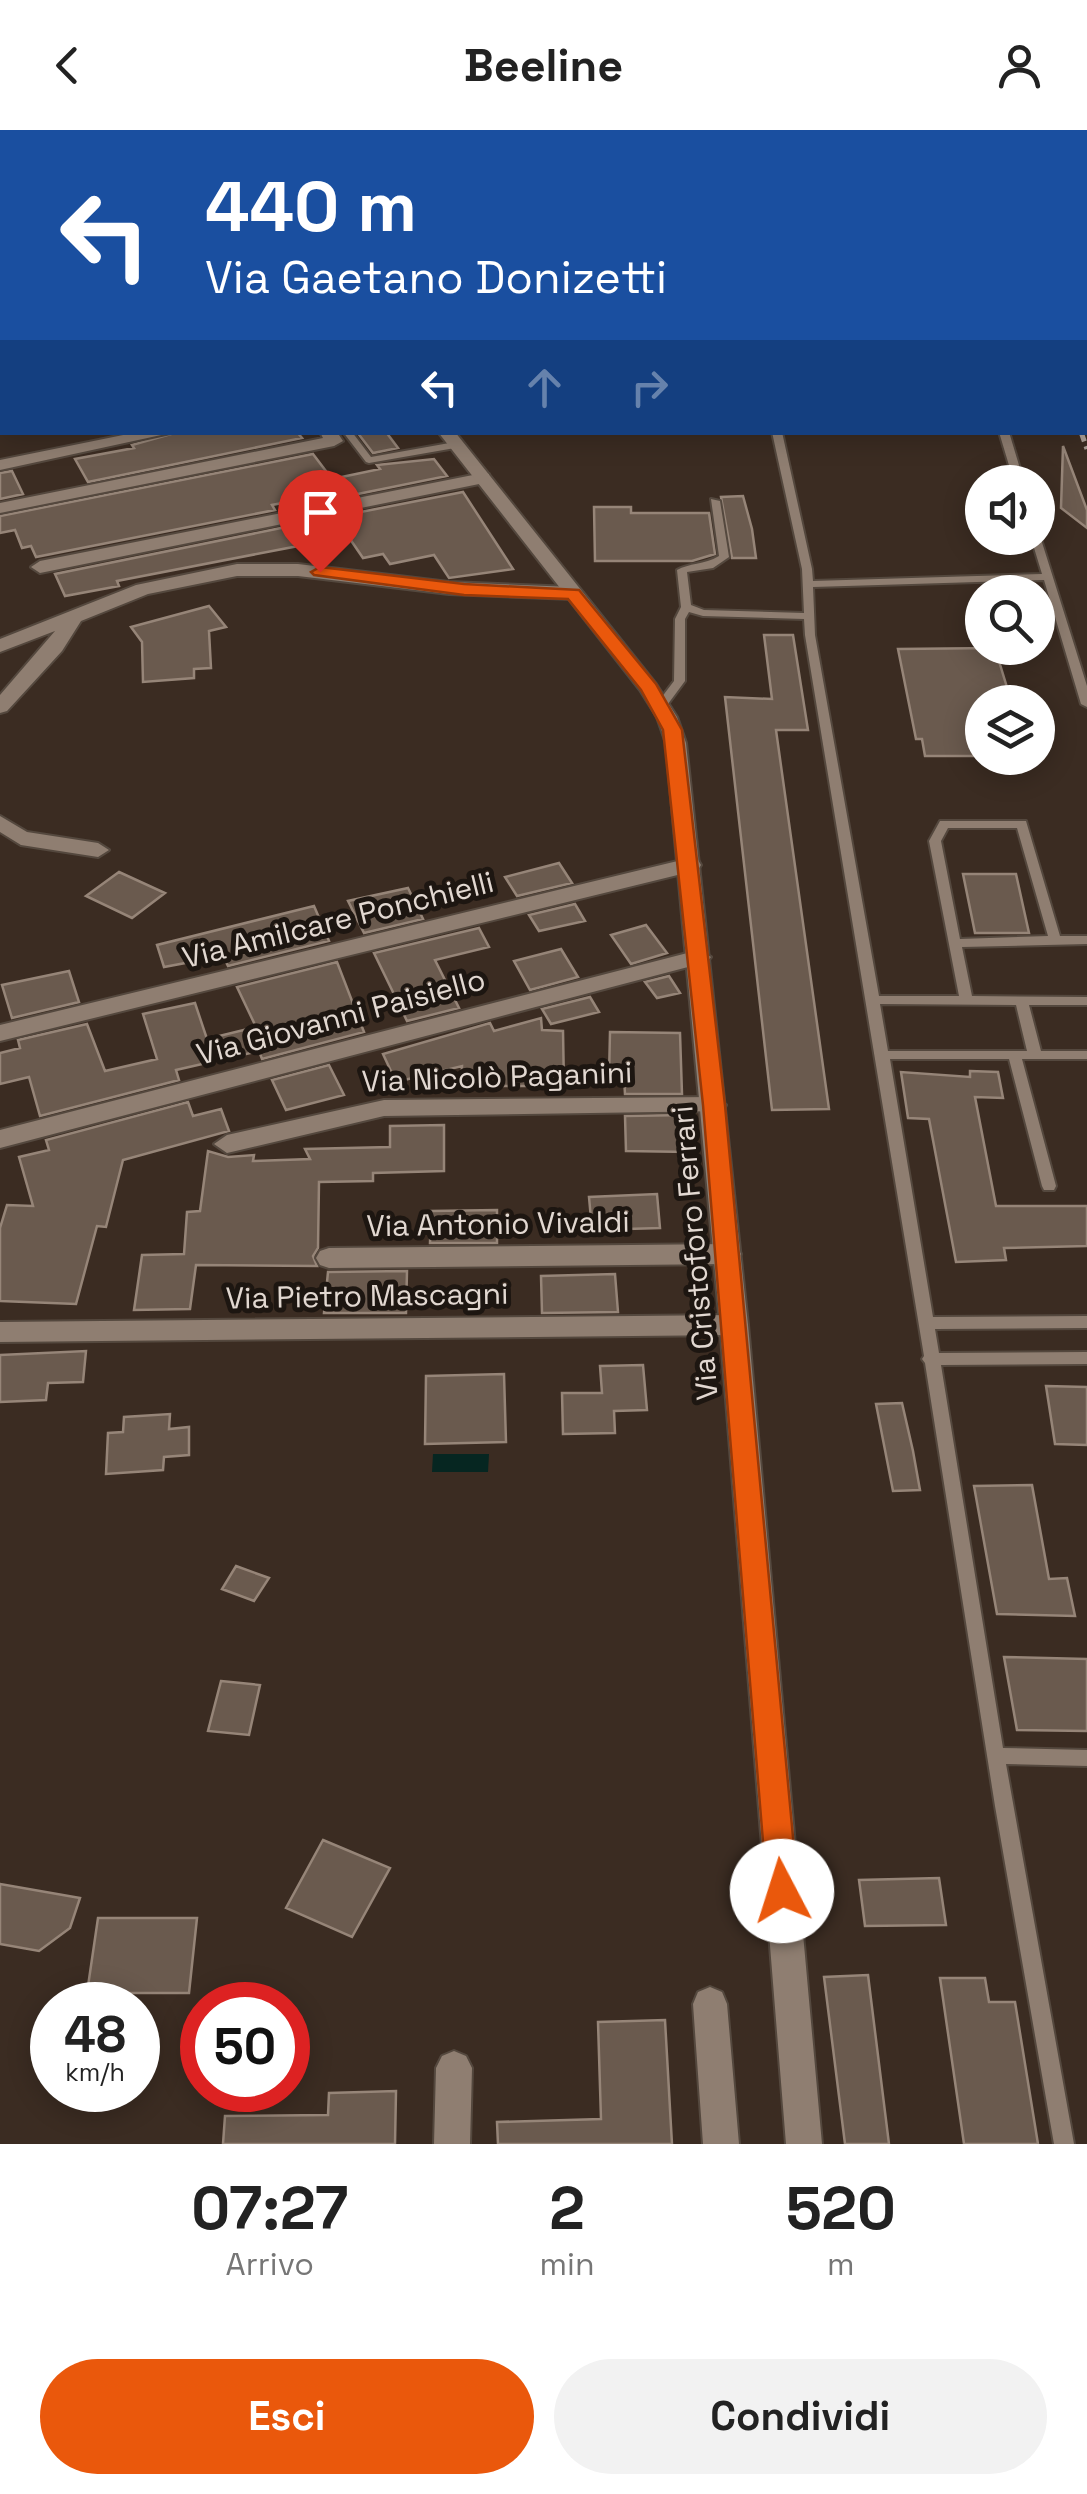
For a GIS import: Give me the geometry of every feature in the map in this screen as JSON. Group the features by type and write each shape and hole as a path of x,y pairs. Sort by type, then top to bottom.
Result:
{"street":[{"path":"0,465 140,435"},
{"path":"0,508 334,441 330,435"},
{"name":"Via Cristoforo Ferrari","path":"451,438 661,706 678,752 728,1254 804,2144"},
{"path":"40,567 484,478"},
{"path":"0,646 150,587 253,569 320,572 464,590 573,594"},
{"path":"0,707 51,652 72,619"},
{"path":"0,822 21,838 98,850"},
{"name":"Via Amilcare Ponchielli","path":"0,1033 690,865"},
{"name":"Via Giovanni Paisiello","path":"0,1139 699,957"},
{"name":"Via Nicolò Paganini","path":"227,1144 384,1108 714,1105"},
{"name":"Via Antonio Vivaldi","path":"329,1258 728,1254"},
{"name":"Via Pietro Mascagni","path":"0,1332 734,1325"},
{"path":"710,2004 721,2144"},
{"path":"452,2144 454,2068"}],"lane":[{"path":"350,435 369,460 451,438"},
{"path":"779,435 808,584 924,1323 1064,2144"},
{"path":"1005,435 1015,465"},
{"path":"661,706 680,681 680,619 686,607 682,570 709,566 724,557 715,501"},
{"path":"808,584 965,580"},
{"path":"1055,601 1087,704"},
{"path":"686,607 703,613 810,616"},
{"path":"966,999 935,842 944,824 1022,824 1055,940"},
{"path":"956,943 1087,940"},
{"path":"873,1000 1087,1001"},
{"path":"1022,1001 1034,1055"},
{"path":"883,1055 1087,1055"},
{"path":"1014,1055 1049,1186"},
{"path":"924,1323 1087,1322"},
{"path":"930,1359 1087,1358"},
{"path":"996,1756 1087,1758"}],"water":[{"path":"433,1454 489,1454 488,1472 432,1472"}],"building":[{"path":"167,435 302,438 88,482 75,459 134,448 132,445"},
{"path":"359,435 388,435 398,448 373,453"},
{"path":"1063,446 1087,510 1087,528 1061,508"},
{"path":"313,454 332,479 380,469 377,465 434,459 447,476 323,501 319,496 272,505 275,510 36,557 31,546 22,548 15,530 0,533 0,516"},
{"path":"12,471 23,494 0,499 0,473"},
{"path":"463,492 513,569 449,578 434,555 390,564 383,554 363,558 335,517"},
{"path":"743,496 756,558 732,558 721,497"},
{"path":"594,507 631,507 631,513 709,513 715,554 692,561 595,561"},
{"path":"286,527 298,546 117,581 119,586 65,596 55,574"},
{"path":"209,606 226,627 209,631 211,668 194,669 194,678 143,682 142,642 131,627"},
{"path":"764,635 793,635 808,730 776,730 829,1109 772,1110 725,697 772,699"},
{"path":"965,648 965,665 1000,665 1006,685 965,685 965,756 925,756 922,739 916,739 898,649"},
{"path":"559,863 572,883 517,896 505,877"},
{"path":"119,872 165,893 132,918 86,896"},
{"path":"963,874 1016,874 1029,933 975,933"},
{"path":"408,888 423,919 364,933 348,901"},
{"path":"575,904 585,921 539,931 529,915"},
{"path":"314,906 329,941 228,966 223,956 164,967 157,945"},
{"path":"646,925 667,953 631,964 611,935"},
{"path":"479,928 489,947 435,960 459,1008 407,1021 374,953"},
{"path":"561,949 578,977 530,990 514,961"},
{"path":"337,962 364,1032 262,1059 259,1051 176,1070 179,1080 40,1116 29,1077 0,1084 0,1053 20,1048 18,1040 87,1024 105,1071 157,1059 143,1014 195,1003 207,1039 256,1027 237,987"},
{"path":"69,971 79,1002 12,1018 2,985"},
{"path":"669,976 680,993 657,998 645,982"},
{"path":"590,997 599,1012 551,1024 542,1009"},
{"path":"541,1018 542,1030 563,1031 564,1086 461,1086 462,1066 396,1082 383,1054 490,1023 494,1031"},
{"path":"610,1032 680,1033 682,1094 625,1094 624,1078 609,1077"},
{"path":"329,1065 344,1095 286,1110 272,1080"},
{"path":"970,1071 998,1072 1003,1098 975,1097 996,1206 1087,1206 1087,1246 1004,1248 1006,1260 956,1262 929,1119 908,1118 901,1072 970,1077"},
{"path":"188,1102 193,1116 221,1109 229,1131 123,1160 106,1227 97,1226 76,1304 0,1301 0,1228 7,1205 33,1206 19,1157 49,1150 46,1140"},
{"path":"687,1115 689,1152 626,1151 625,1116"},
{"path":"444,1125 444,1171 373,1173 373,1181 319,1182 318,1248 313,1256 317,1266 196,1265 190,1309 134,1310 142,1255 184,1254 187,1212 200,1211 208,1151 228,1157 254,1155 253,1161 310,1159 305,1149 390,1147 390,1126"},
{"path":"657,1194 660,1228 592,1230 589,1197"},
{"path":"497,1210 497,1243 430,1243 431,1211"},
{"path":"407,1271 406,1313 324,1313 328,1272"},
{"path":"615,1274 618,1312 542,1313 541,1276"},
{"path":"86,1351 83,1382 48,1383 46,1400 0,1402 0,1355"},
{"path":"643,1365 647,1410 614,1411 615,1433 563,1434 562,1393 602,1393 600,1366"},
{"path":"504,1374 506,1442 425,1444 426,1376"},
{"path":"1046,1386 1087,1387 1087,1445 1055,1444"},
{"path":"902,1403 920,1490 893,1491 876,1404"},
{"path":"170,1414 169,1429 189,1427 189,1455 164,1457 163,1470 106,1474 108,1433 123,1432 124,1417"},
{"path":"1032,1485 1049,1579 1067,1578 1075,1616 997,1614 974,1486"},
{"path":"236,1566 269,1578 254,1601 222,1589"},
{"path":"1004,1657 1087,1659 1087,1731 1017,1730"},
{"path":"221,1681 260,1685 249,1735 208,1731"},
{"path":"323,1840 390,1868 352,1937 286,1908"},
{"path":"939,1878 946,1925 865,1926 859,1880"},
{"path":"0,1884 80,1898 70,1928 39,1951 0,1944"},
{"path":"98,1918 197,1918 190,1982 180,1982 180,1993 160,1993 160,1982 89,1982"},
{"path":"868,1975 889,2144 845,2144 824,1977"},
{"path":"940,1978 985,1978 989,2002 1015,2002 1038,2144 964,2144"},
{"path":"665,2020 672,2144 498,2144 497,2122 601,2119 598,2022"},
{"path":"396,2091 395,2144 223,2144 225,2116 328,2115 329,2093"}],"railway":[{"path":"1082,435 1087,449"}],"route":[{"path":"320,572 464,590 573,594 649,688 672,730 679,762 714,1105 782,1891"}]}
